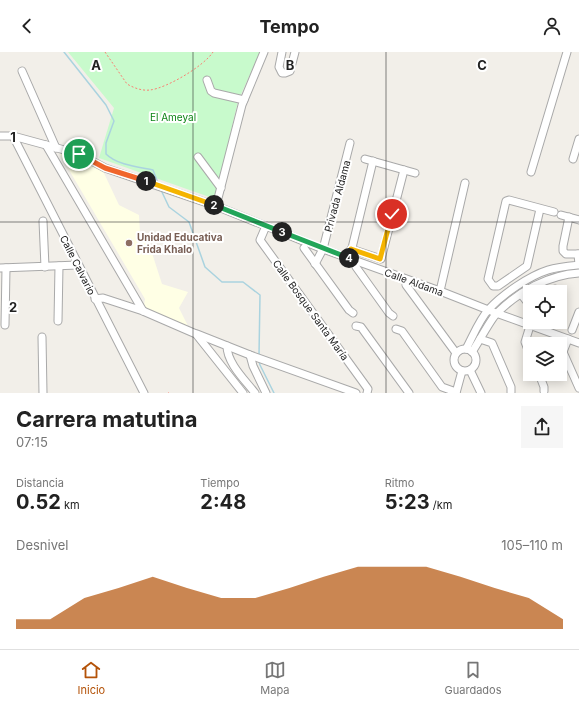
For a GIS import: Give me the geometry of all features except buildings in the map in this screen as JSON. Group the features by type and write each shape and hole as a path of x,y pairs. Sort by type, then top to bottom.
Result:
{"street":[{"path":"216,206 244,100 264,52"},
{"path":"282,52 279,66 282,73 285,73 290,71 295,52"},
{"path":"531,172 568,52"},
{"path":"22,71 56,148"},
{"path":"207,80 211,91 244,100"},
{"name":"Calle Aldama","path":"0,136 13,136 79,154 105,168 159,185 216,206 323,249 350,254 369,265 441,289 523,325"},
{"name":"Calle Calvario","path":"13,136 144,393"},
{"path":"573,159 579,139"},
{"name":"Privada Aldama","path":"315,264 323,249 350,143"},
{"path":"46,145 143,312"},
{"path":"198,157 221,188"},
{"path":"365,159 415,173"},
{"path":"373,161 350,254 380,259 404,170"},
{"path":"441,289 465,184"},
{"path":"540,209 527,266 498,286 493,286 488,279 506,201 509,200 579,220"},
{"path":"469,350 489,309 522,283 539,273 550,269 579,265 579,254 566,254 564,251 563,246 569,218"},
{"path":"43,222 45,266"},
{"name":"Calle Bosque Santa María","path":"266,226 260,240 368,389 367,393"},
{"path":"304,248 349,310 353,313"},
{"path":"5,324 3,268 78,265"},
{"path":"363,278 369,265"},
{"path":"58,321 59,266"},
{"path":"356,267 389,313 393,316"},
{"path":"539,273 543,281"},
{"path":"455,352 460,350 469,350 483,340 496,313 521,294 543,281 579,273"},
{"path":"516,274 522,283"},
{"path":"406,285 455,352 455,366 468,372 481,393"},
{"path":"95,299 103,298 143,312 227,346 356,393"},
{"path":"572,330 579,312"},
{"path":"356,326 361,328 408,392"},
{"path":"396,329 402,331 442,387 456,392 468,372 475,365 476,358 469,350"},
{"name":"Calle Aldama","path":"533,329 554,337"},
{"path":"196,334 243,393"},
{"path":"42,337 43,393"},
{"path":"483,340 492,343 511,387 511,392"},
{"name":"Calle Aldama","path":"567,342 579,344"},
{"path":"227,346 227,352 231,361 255,393"},
{"path":"256,357 253,366 266,393"},
{"path":"567,361 579,388"},
{"path":"541,381 544,391"}],"path":[{"path":"105,52 127,84 132,87 152,90 163,87 187,74 202,64 213,52"}],"shaded area":[{"name":"Unidad Educativa Frida Khalo","path":"59,153 103,171 119,205 139,215 140,233 152,253 162,284 188,292 179,308 188,326 149,313 144,305 145,299"}],"green space":[{"name":"El Ameyal","path":"68,52 260,52 238,101 215,199 99,158 114,108"}],"waterway":[{"path":"64,52 106,105 114,121 106,143 106,154 116,161 134,167 153,170 158,183"},
{"path":"161,190 169,207 189,222 205,267 222,282 243,282 260,295 259,355"},
{"path":"259,361 274,393"}],"place":[{"name":"Unidad Educativa Frida Khalo","path":"129,243"}],"route":[{"path":"79,154 105,168 216,206 349,258 351,249 380,259 392,214"}]}
